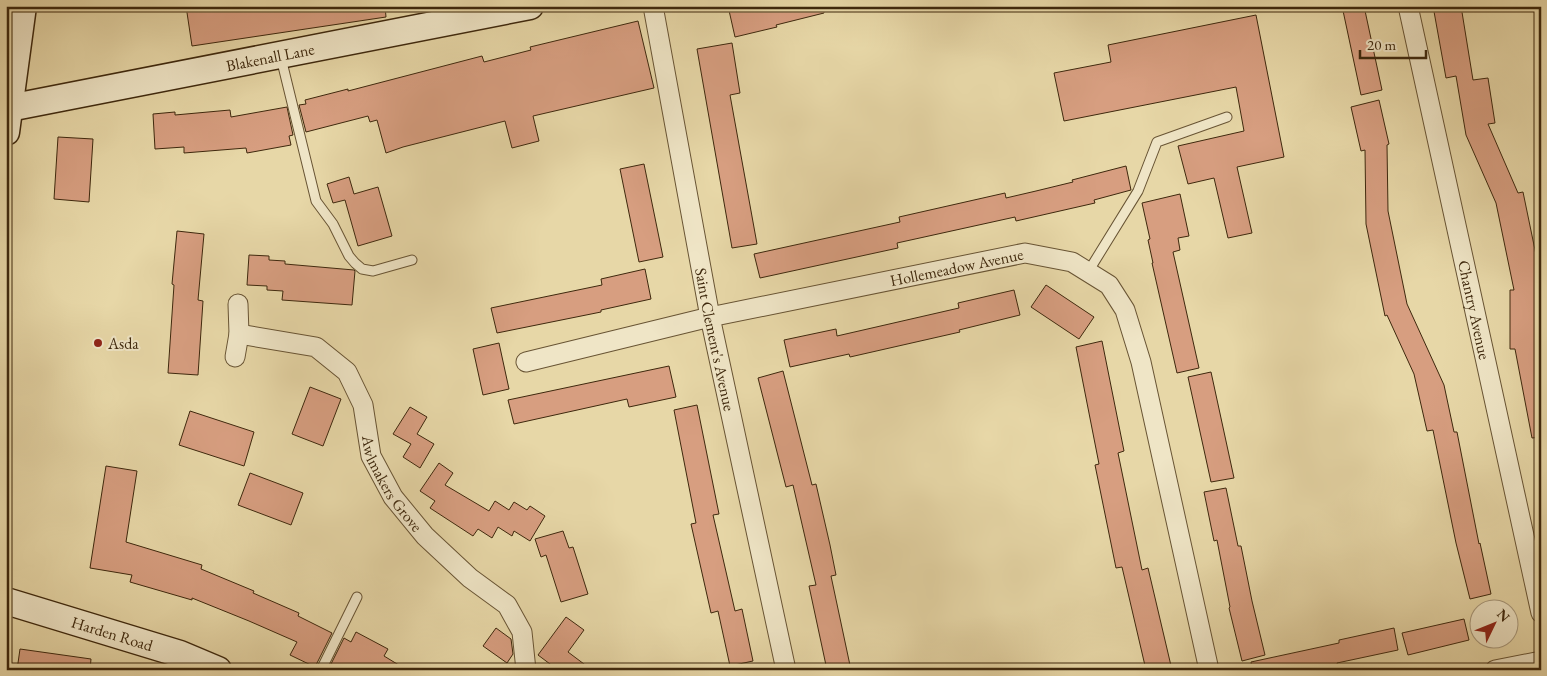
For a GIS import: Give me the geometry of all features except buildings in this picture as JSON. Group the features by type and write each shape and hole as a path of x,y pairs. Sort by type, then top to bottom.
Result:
{"street":[{"path":"8,120 23,6"},
{"name":"Blakenall Lane","path":"8,120 280,56 530,6"},
{"name":"Saint Clement's Avenue","path":"653,6 710,317 786,670"},
{"name":"Chantry Avenue","path":"1408,6 1541,613"},
{"name":"Hollemeadow Avenue","path":"526,362 710,317 1026,253 1072,262 1109,285 1125,310 1141,362 1209,670"},
{"path":"235,357 239,334 238,304"},
{"name":"Awlmakers Grove","path":"239,334 316,347 347,372 363,405 371,456 393,497 425,536 470,578 507,605 522,632 526,670"},
{"name":"Harden Road","path":"6,601 218,670"},
{"path":"1495,670 1541,661"}],"lane":[{"path":"280,56 313,192 321,209 339,234 349,256 355,263 369,271 412,260"},
{"path":"1088,272 1138,191 1157,142 1227,117"},
{"path":"321,670 357,597"}],"place":[{"name":"Asda","path":"98,343"}]}
